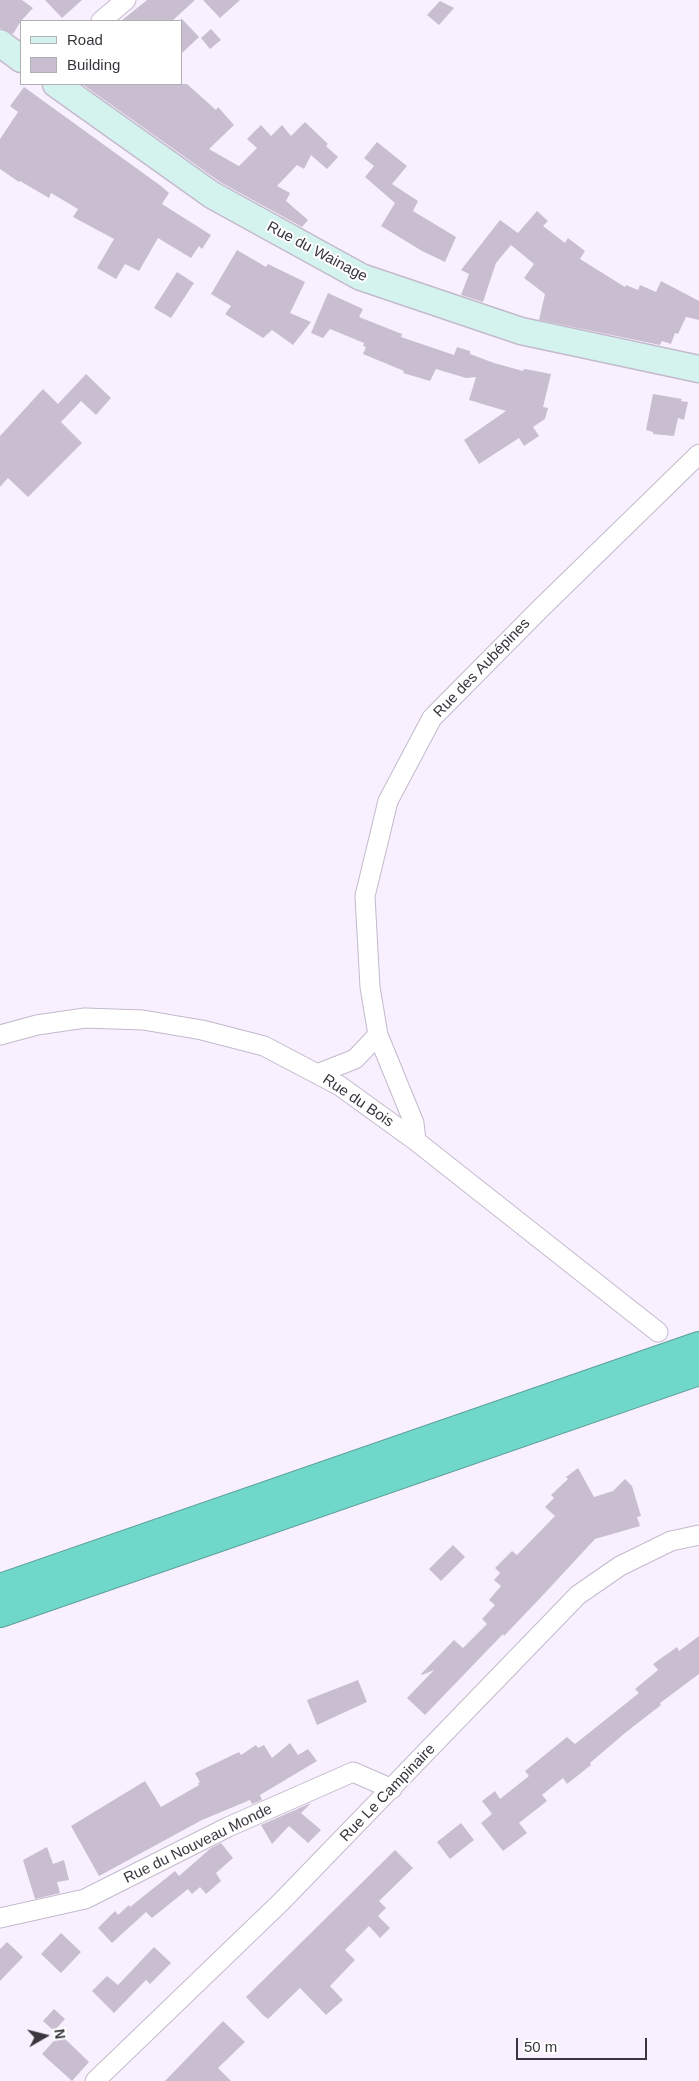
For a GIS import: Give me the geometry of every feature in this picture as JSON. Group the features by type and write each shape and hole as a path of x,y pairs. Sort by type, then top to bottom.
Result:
{"highway":[{"path":"0,1588 699,1346"},
{"path":"0,1613 699,1371"}],"street":[{"path":"102,20 126,0"},
{"path":"0,42 20,58"},
{"name":"Rue du Wainage","path":"57,85 212,195 361,277 521,332 699,369"},
{"name":"Rue des Aubépines","path":"416,1141 414,1123 378,1035 370,987 365,896 388,801 432,718 541,608 699,454"},
{"name":"Rue du Bois","path":"0,1035 37,1025 84,1018 142,1020 202,1030 264,1046 340,1086 416,1141 658,1332"},
{"path":"317,1074 355,1059 378,1035"},
{"name":"Rue Le Campinaire","path":"95,2081 281,1902 578,1595 620,1566 671,1541 699,1535"},
{"name":"Rue du Nouveau Monde","path":"0,1918 85,1899 228,1827 353,1772 392,1789"}],"building":[{"path":"0,0 22,0 33,8 20,20 13,34 0,28"},
{"path":"45,0 82,0 62,18"},
{"path":"147,0 195,0 173,20 122,20"},
{"path":"203,0 240,0 220,18"},
{"path":"440,1 454,8 439,25 427,15"},
{"path":"181,18 199,37 182,53 182,20"},
{"path":"211,29 221,40 210,49 201,38"},
{"path":"187,84 216,110 218,107 234,125 209,149 239,166 257,148 247,139 261,125 271,136 282,125 291,136 305,122 328,144 326,146 338,157 327,169 311,155 304,169 297,165 277,186 290,193 286,201 308,220 302,227 220,182 83,85"},
{"path":"24,87 169,193 162,204 211,235 202,249 199,246 191,258 158,238 139,271 125,264 116,279 97,268 114,239 73,217 78,209 51,193 49,198 19,182 0,169 0,139 18,112 10,106"},
{"path":"377,142 407,166 392,184 418,201 413,211 456,237 445,262 422,251 381,226 395,203 365,177 374,166 364,158"},
{"path":"537,211 548,221 543,226 565,243 568,238 585,251 580,259 625,287 626,285 638,290 640,285 656,292 661,281 699,301 699,320 686,317 678,334 675,333 671,344 662,341 660,345 539,320 545,294 524,278 534,264 511,245 496,263 483,302 461,295 469,274 461,270 500,220 518,233"},
{"path":"237,250 266,267 268,264 305,282 290,313 311,322 293,345 272,330 263,338 225,314 231,306 211,294"},
{"path":"177,272 194,283 171,318 154,308"},
{"path":"328,293 363,309 359,317 402,334 401,337 454,355 457,347 494,363 523,371 524,369 551,374 543,407 548,408 545,419 533,427 539,436 524,446 519,438 479,464 464,440 506,411 469,400 476,377 466,378 436,369 430,381 403,373 404,371 363,354 366,347 363,346 364,343 330,329 323,338 311,333"},
{"path":"86,374 111,398 96,415 81,401 61,422 82,443 28,497 8,478 0,487 0,436 43,389 58,404"},
{"path":"653,394 682,399 681,401 688,402 684,420 678,418 674,436 653,434 653,432 646,430"},
{"path":"578,1468 594,1497 613,1491 625,1479 632,1486 641,1516 637,1517 640,1526 595,1539 504,1636 503,1634 425,1715 407,1698 434,1670 421,1674 454,1640 463,1648 487,1624 482,1619 495,1605 489,1600 501,1586 494,1580 500,1573 495,1568 512,1551 517,1555 555,1516 545,1507 554,1498 551,1495 568,1479 566,1477"},
{"path":"453,1545 465,1557 441,1581 429,1569"},
{"path":"699,1636 699,1674 660,1703 661,1705 625,1733 590,1763 591,1765 567,1784 563,1778 542,1795 547,1801 519,1823 527,1833 503,1851 481,1823 492,1814 482,1801 495,1791 500,1799 529,1776 525,1771 567,1737 575,1744 639,1693 635,1689 658,1670 653,1664 677,1647 679,1651"},
{"path":"358,1680 367,1702 317,1725 307,1700"},
{"path":"290,1743 298,1755 308,1749 317,1761 260,1795 262,1800 252,1804 250,1800 202,1820 99,1876 71,1826 145,1781 161,1807 199,1785 198,1783 200,1782 195,1773 239,1752 241,1755 256,1745 258,1748 264,1745 272,1758"},
{"path":"311,1803 301,1813 321,1830 308,1843 289,1826 272,1844 261,1825"},
{"path":"461,1823 474,1840 450,1859 437,1842"},
{"path":"221,1843 233,1858 216,1873 221,1881 206,1894 200,1887 192,1894 188,1889 152,1918 146,1912 112,1943 98,1928 115,1911 118,1915 129,1905 130,1907 175,1871 179,1876 211,1848"},
{"path":"47,1847 53,1864 64,1860 69,1880 57,1882 60,1893 35,1899 23,1860"},
{"path":"395,1850 413,1868 379,1901 386,1908 378,1916 390,1928 380,1938 369,1926 345,1950 355,1960 330,1986 343,2000 326,2015 300,1988 268,2019 246,1997"},
{"path":"61,1933 81,1952 61,1973 41,1954"},
{"path":"7,1942 23,1957 0,1981 0,1949"},
{"path":"154,1947 171,1963 150,1984 146,1980 114,2013 92,1991 107,1976 118,1985"},
{"path":"54,2009 65,2019 54,2031 43,2021"},
{"path":"223,2021 245,2042 218,2068 231,2081 165,2081"},
{"path":"60,2034 89,2062 72,2081 42,2054"}]}
